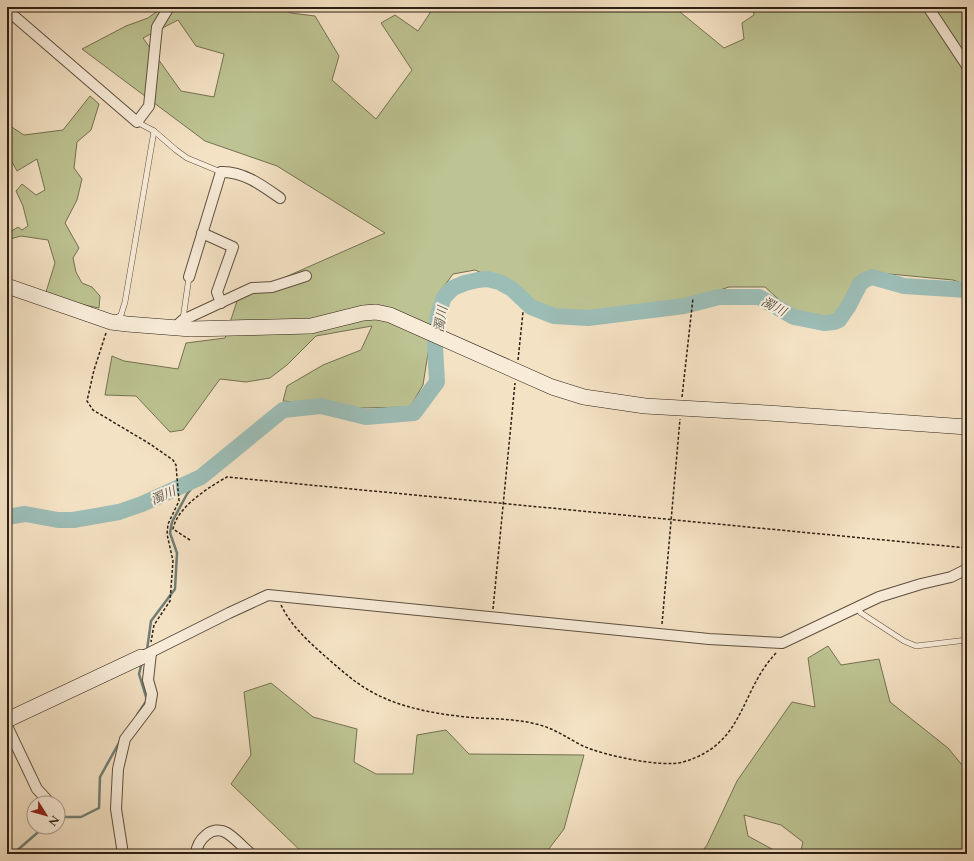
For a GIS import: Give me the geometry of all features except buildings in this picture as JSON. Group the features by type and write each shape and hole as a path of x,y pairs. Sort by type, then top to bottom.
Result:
{"street":[{"path":"7,10 137,122 150,106 157,27 169,7"},
{"path":"928,7 967,66"},
{"path":"189,277 221,172 231,171 261,184 280,198"},
{"path":"202,233 233,247 217,292 222,303"},
{"path":"178,324 252,288 272,287 306,276"},
{"path":"7,286 111,322 311,326 332,322 350,316 376,312 406,321 552,387 584,397 646,406 768,412 967,427"},
{"path":"7,720 268,595 662,634 782,643 857,606 921,584 951,577 967,569"},
{"path":"123,854 116,810 118,769 125,740 150,706 152,694 148,680 147,654"},
{"path":"7,726 38,789 43,795"},
{"path":"196,854 203,836 213,831 226,832 251,854"}],"lane":[{"path":"137,122 154,131 187,158 221,172"},
{"path":"111,322 121,315 125,302 154,131"},
{"path":"178,324 189,277"},
{"path":"857,606 861,613 904,641 916,646 967,640"}],"path":[{"path":"662,634 681,408 694,298"},
{"path":"492,616 523,312"},
{"path":"111,322 102,340 87,401 93,410 173,460 176,465 179,501 168,524 167,534 173,555 170,601 154,625 147,654"},
{"path":"190,540 173,529 179,515 204,489 227,477 967,548"},
{"path":"280,597 280,603 284,612 298,630 337,667 363,687 380,696 414,708 467,717 502,718 536,724 553,729 584,746 637,761 666,764 682,762 718,745 728,734 738,718 763,668 782,643"}],"green space":[{"path":"163,7 278,7 291,13 315,16 339,56 332,80 376,119 412,70 381,23 395,15 418,31 430,13 428,7 674,7 724,48 744,39 742,23 754,15 753,7 967,7 967,285 953,280 868,272 854,283 846,301 837,315 832,319 822,320 795,314 765,287 729,287 684,302 588,316 555,314 533,305 515,287 475,270 453,274 437,296 423,385 410,407 360,408 283,401 287,386 323,365 361,350 372,326 316,336 287,365 270,378 246,382 220,379 183,430 170,432 136,396 105,395 112,356 124,361 178,369 186,343 225,338 238,298 385,233 277,166 205,141 82,49 126,26 148,18","holes":["178,20 196,46 224,54 214,97 181,91 143,38"]},
{"path":"90,96 99,104 91,130 77,142 74,168 82,179 77,200 65,223 79,248 73,258 76,272 82,283 92,287 100,296 99,308 75,303 46,292 55,263 48,240 21,236 10,239 7,234 18,227 22,230 28,226 23,206 16,191 22,184 36,195 45,190 37,159 17,171 7,153 7,124 24,135 63,130"},
{"path":"828,646 841,665 879,659 890,702 948,748 967,771 967,854 800,854 803,842 781,825 744,815 748,836 781,854 700,854 707,845 737,781 792,702 815,707 808,658"},
{"path":"271,683 313,717 357,729 354,762 376,774 413,774 417,735 446,730 469,754 584,755 564,829 545,854 304,854 231,784 251,755 244,692"}],"waterway":[{"name":"濁川","path":"7,517 25,514 58,520 73,520 119,512 142,504 201,477 283,410 321,406 366,417 414,413 437,382 435,346 438,315 444,297 453,288 465,283 487,279 499,282 512,289 531,307 554,316 588,318 684,306 719,297 759,297 794,317 824,323 839,320 848,307 860,284 872,277 904,286 967,290"},
{"path":"147,650 151,621 175,589 177,553 170,533 172,522 187,494 201,477"},
{"path":"137,715 147,700 139,674 142,662"},
{"path":"66,817 81,817 99,808 100,777 120,741"},
{"path":"13,854 35,835"}]}
